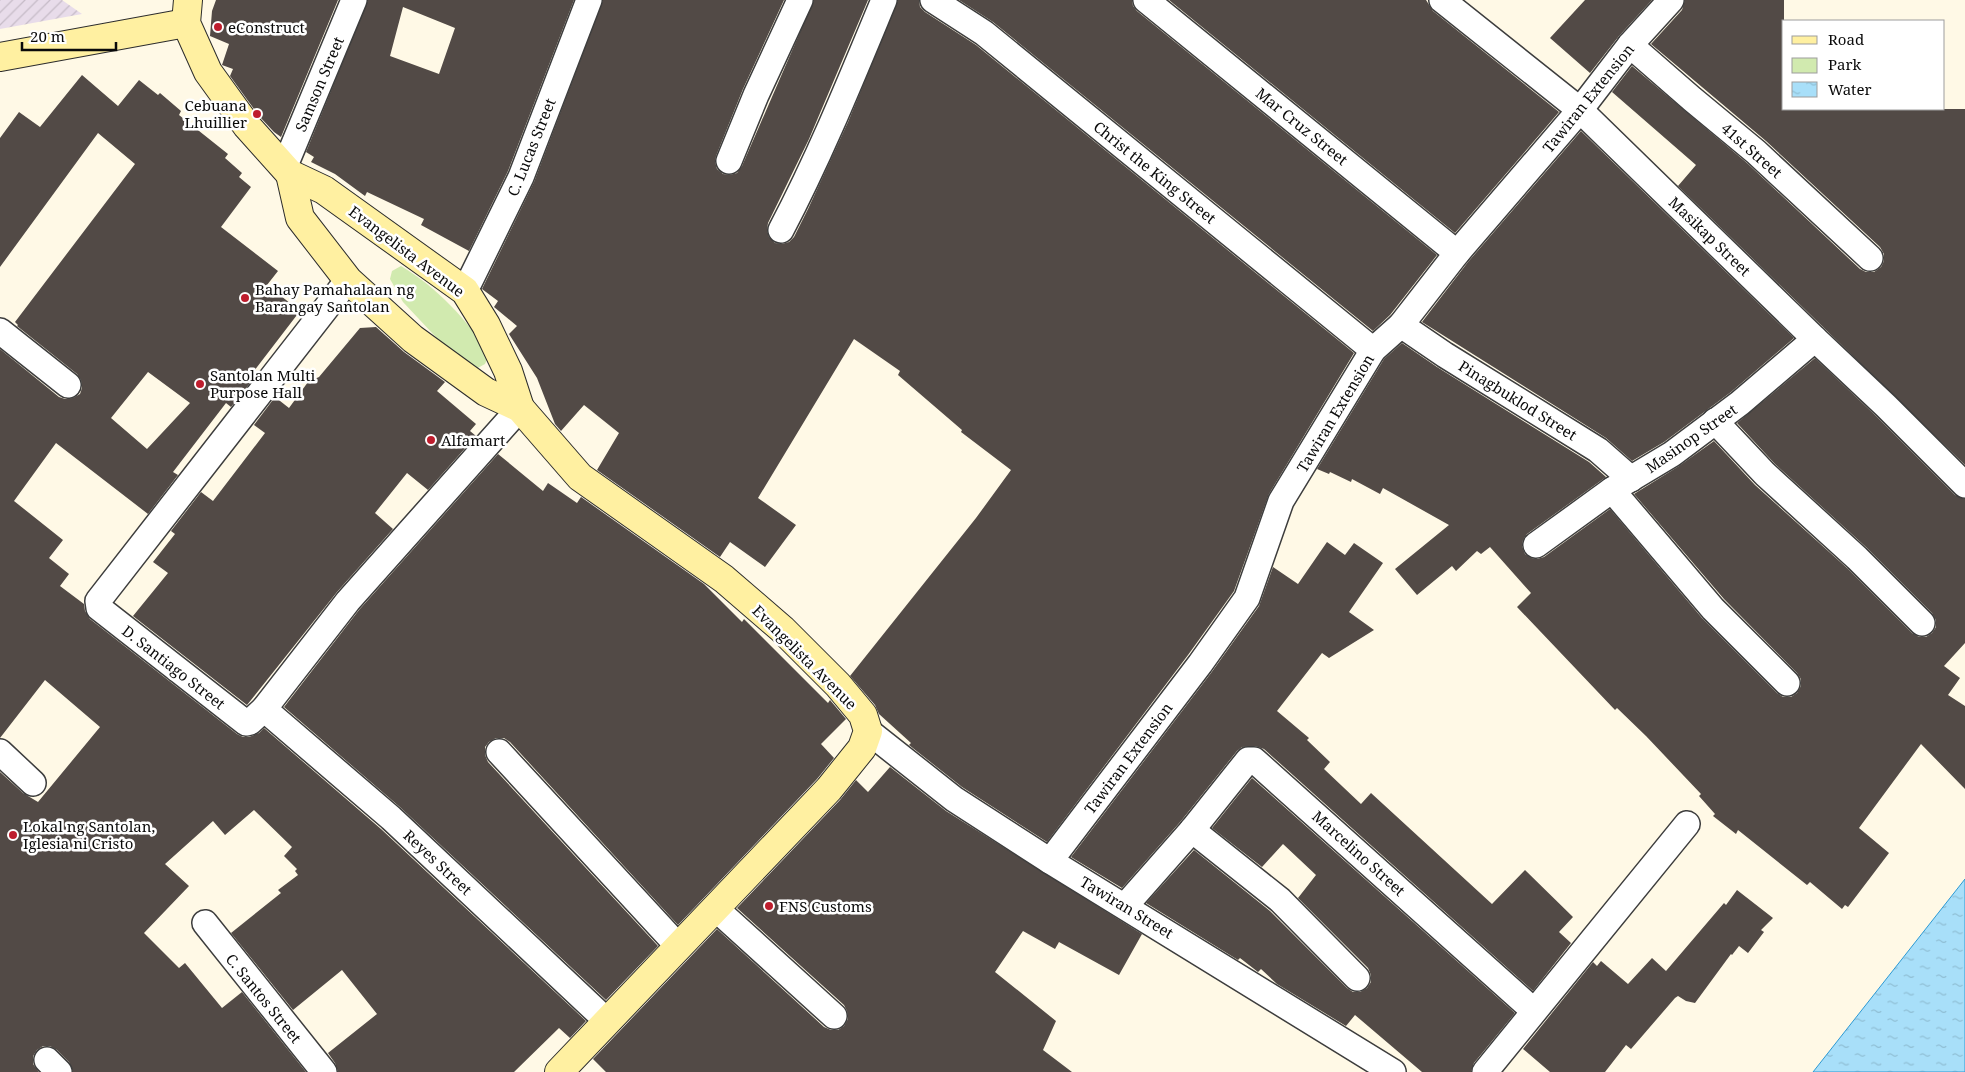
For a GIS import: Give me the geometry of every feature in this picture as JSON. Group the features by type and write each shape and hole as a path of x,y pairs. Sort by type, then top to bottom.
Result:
{"street":[{"name":"Samson Street","path":"287,171 354,0"},
{"name":"C. Lucas Street","path":"465,291 521,177 589,0"},
{"path":"729,161 756,95 800,0"},
{"path":"781,230 853,76 884,0"},
{"name":"Christ the King Street","path":"933,0 984,33 1373,350"},
{"name":"Mar Cruz Street","path":"1146,0 1457,253"},
{"name":"Masikap Street","path":"1442,0 1580,110 1886,406 1965,486"},
{"name":"Tawiran Extension","path":"1050,861 1200,664 1246,598 1281,501 1373,350 1401,325 1457,253 1580,110 1630,45 1671,0"},
{"name":"Evangelista Avenue","path":"187,12 208,72 247,126 287,171 324,190 465,291 486,325 508,371 520,408 580,477 724,578 776,623 838,685 863,715 868,731"},
{"path":"0,57 187,12"},
{"name":"41st Street","path":"1630,45 1756,152 1870,258"},
{"name":"Evangelista Avenue","path":"287,171 300,218 348,280 413,339 486,392 520,408"},
{"path":"300,218 324,190"},
{"name":"D. Santiago Street","path":"348,280 98,601 99,608 246,723 250,722 264,709 348,601 520,408"},
{"name":"Pinagbuklod Street","path":"1401,325 1598,450 1713,609 1787,683"},
{"path":"0,331 68,385"},
{"name":"Masinop Street","path":"1536,545 1622,484 1672,454 1740,403 1815,339"},
{"path":"1715,421 1765,474 1857,558 1922,623"},
{"name":"Reyes Street","path":"264,709 391,818 607,1022"},
{"path":"559,1072 830,789 862,748 868,731"},
{"name":"Tawiran Street","path":"868,731 954,800 1393,1072"},
{"path":"0,752 33,783"},
{"path":"499,752 678,946"},
{"name":"Marcelino Street","path":"1125,906 1192,830 1248,760 1254,760 1534,1011"},
{"path":"1485,1072 1610,921 1687,824"},
{"path":"1192,830 1280,900 1357,978"},
{"path":"715,908 834,1016"},
{"name":"C. Santos Street","path":"205,923 324,1072"}],"shaded area":[{"path":"0,0 62,0 82,14 0,29"}],"green space":[{"path":"401,266 439,294 471,328 490,353 485,364 474,370 463,366 403,302 390,279 392,271"}],"water":[{"path":"1965,879 1965,1072 1813,1072"}],"building":[{"path":"216,0 338,0 281,137 259,116 230,76 233,69 222,65 229,44 210,36 212,11"},
{"path":"368,0 574,0 508,171 469,251 421,225 424,219 367,192 365,196 335,174 311,162 314,157 306,152","holes":["403,7 455,28 439,74 390,56"]},
{"path":"603,0 784,0 743,89 716,156 717,169 723,174 730,175 737,173 742,166 814,0 868,0 809,139 768,223 769,237 775,243 789,242 794,237 848,122 898,0 919,0 920,7 925,12 976,45 1354,353 1269,494 1234,591 1047,842 962,787 909,745 911,743 879,714 875,705 850,676 976,518 1011,470 961,432 962,430 898,375 900,371 854,339 758,498 796,525 765,567 730,542 720,557 597,470 619,433 584,405 561,431 555,424 537,378 509,334 517,326 494,307 498,301 482,289 534,182"},
{"path":"959,0 1132,0 1133,6 1137,11 1437,255 1390,315 1373,331 993,22"},
{"path":"1169,0 1426,0 1433,11 1559,112 1455,233"},
{"path":"1585,0 1652,0 1619,36 1590,73 1550,38"},
{"path":"1685,0 1784,0 1784,20 1782,20 1782,110 1965,109 1965,465 1678,186 1696,165 1612,92 1632,66 1747,163 1860,269 1866,272 1874,272 1881,267 1884,261 1884,254 1880,247 1766,141 1651,44 1682,10"},
{"path":"82,75 118,106 139,80 158,95 160,93 181,111 179,115 228,154 225,158 242,173 239,177 251,187 221,227 278,271 267,285 300,311 251,375 254,378 231,407 226,403 173,472 178,475 148,514 56,443 14,501 63,540 49,558 69,574 60,586 84,604 85,611 90,619 237,734 249,737 259,733 264,728 381,829 586,1021 570,1038 559,1028 514,1072 338,1072 335,1063 328,1053 377,1014 342,970 293,1010 231,933 281,893 278,890 298,875 295,871 297,869 284,856 292,847 254,810 225,835 213,821 165,864 189,886 144,933 179,968 185,963 222,1008 242,992 306,1072 73,1072 69,1062 57,1050 50,1046 43,1046 33,1056 33,1064 39,1072 0,1072 0,772 23,793 38,802 100,727 45,680 0,738 0,349 59,397 65,399 73,398 80,394 82,388 81,380 77,374 17,326 15,322 135,164 98,133 0,267 0,138 19,112 40,127","holes":["148,372 190,403 147,449 111,418"]},
{"path":"1581,131 1794,338 1731,392 1664,442 1632,461 1606,438 1422,322 1468,262"},
{"path":"376,327 404,352 445,382 437,391 476,424 470,431 476,436 428,490 407,473 375,513 393,529 337,592 247,705 133,616 168,573 153,562 175,534 171,531 201,492 213,501 265,433 254,425 275,397 289,408 308,382 319,377 360,328"},
{"path":"1402,343 1589,462 1606,477 1527,534 1522,546 1525,554 1537,559 1544,557 1610,509 1702,618 1783,697 1791,697 1797,693 1801,686 1801,679 1797,673 1724,599 1634,494 1679,466 1714,441 1755,485 1847,568 1912,633 1919,637 1926,637 1932,633 1936,627 1936,620 1932,613 1867,548 1775,464 1737,423 1815,358 1955,495 1965,499 1965,643 1944,666 1960,678 1948,695 1965,706 1965,789 1921,744 1859,828 1889,853 1848,907 1845,905 1842,909 1810,882 1807,885 1738,830 1736,834 1713,816 1715,814 1699,796 1701,794 1646,736 1617,708 1615,710 1517,607 1531,593 1490,547 1481,554 1477,551 1456,571 1452,566 1417,595 1395,569 1449,525 1383,488 1380,494 1352,479 1351,482 1330,472 1329,474 1317,469 1384,359"},
{"path":"498,454 543,491 548,483 577,503 581,497 704,584 742,622 744,619 828,703 830,700 846,719 821,744 834,758 817,779 678,925 510,742 504,738 496,738 489,742 485,747 485,755 488,762 658,946 606,1000 401,808 284,707 359,610"},
{"path":"1327,542 1345,555 1354,543 1383,563 1349,612 1374,630 1329,658 1322,653 1277,711 1309,738 1307,740 1330,762 1324,769 1361,804 1371,793 1492,904 1525,870 1573,917 1559,932 1571,943 1533,991 1264,749 1255,746 1242,747 1237,751 1181,821 1122,888 1071,857 1211,673 1259,606 1273,567 1298,584"},
{"path":"890,767 946,811 1142,934 1119,975 1059,942 1055,949 1023,931 995,972 1056,1021 1043,1050 1072,1072 606,1072 593,1059 717,929 824,1027 838,1030 844,1026 848,1019 844,1005 737,908 840,800 856,780 868,792"},
{"path":"1252,778 1515,1013 1474,1063 1471,1072 1422,1072 1355,1015 1346,1026 1277,984 1261,969 1258,972 1240,958 1238,960 1146,903 1194,850 1270,911 1347,988 1353,992 1360,992 1367,988 1371,982 1368,968 1298,898 1316,875 1283,844 1262,867 1212,828"},
{"path":"1737,890 1773,918 1761,930 1764,932 1748,953 1739,946 1731,954 1695,1003 1686,1001 1678,996 1675,998 1631,1049 1626,1045 1605,1072 1550,1072 1523,1049 1593,962 1597,966 1601,961 1628,984 1652,958 1666,971 1724,903 1726,905"}],"place":[{"name":"eConstruct","path":"218,27"},
{"name":"Cebuana Lhuillier","path":"257,114"},
{"name":"Bahay Pamahalaan ng Barangay Santolan","path":"245,298"},
{"name":"Santolan Multi Purpose Hall","path":"200,384"},
{"name":"Alfamart","path":"431,440"},
{"name":"Lokal ng Santolan, Iglesia ni Cristo","path":"13,835"},
{"name":"FNS Customs","path":"769,906"}]}
